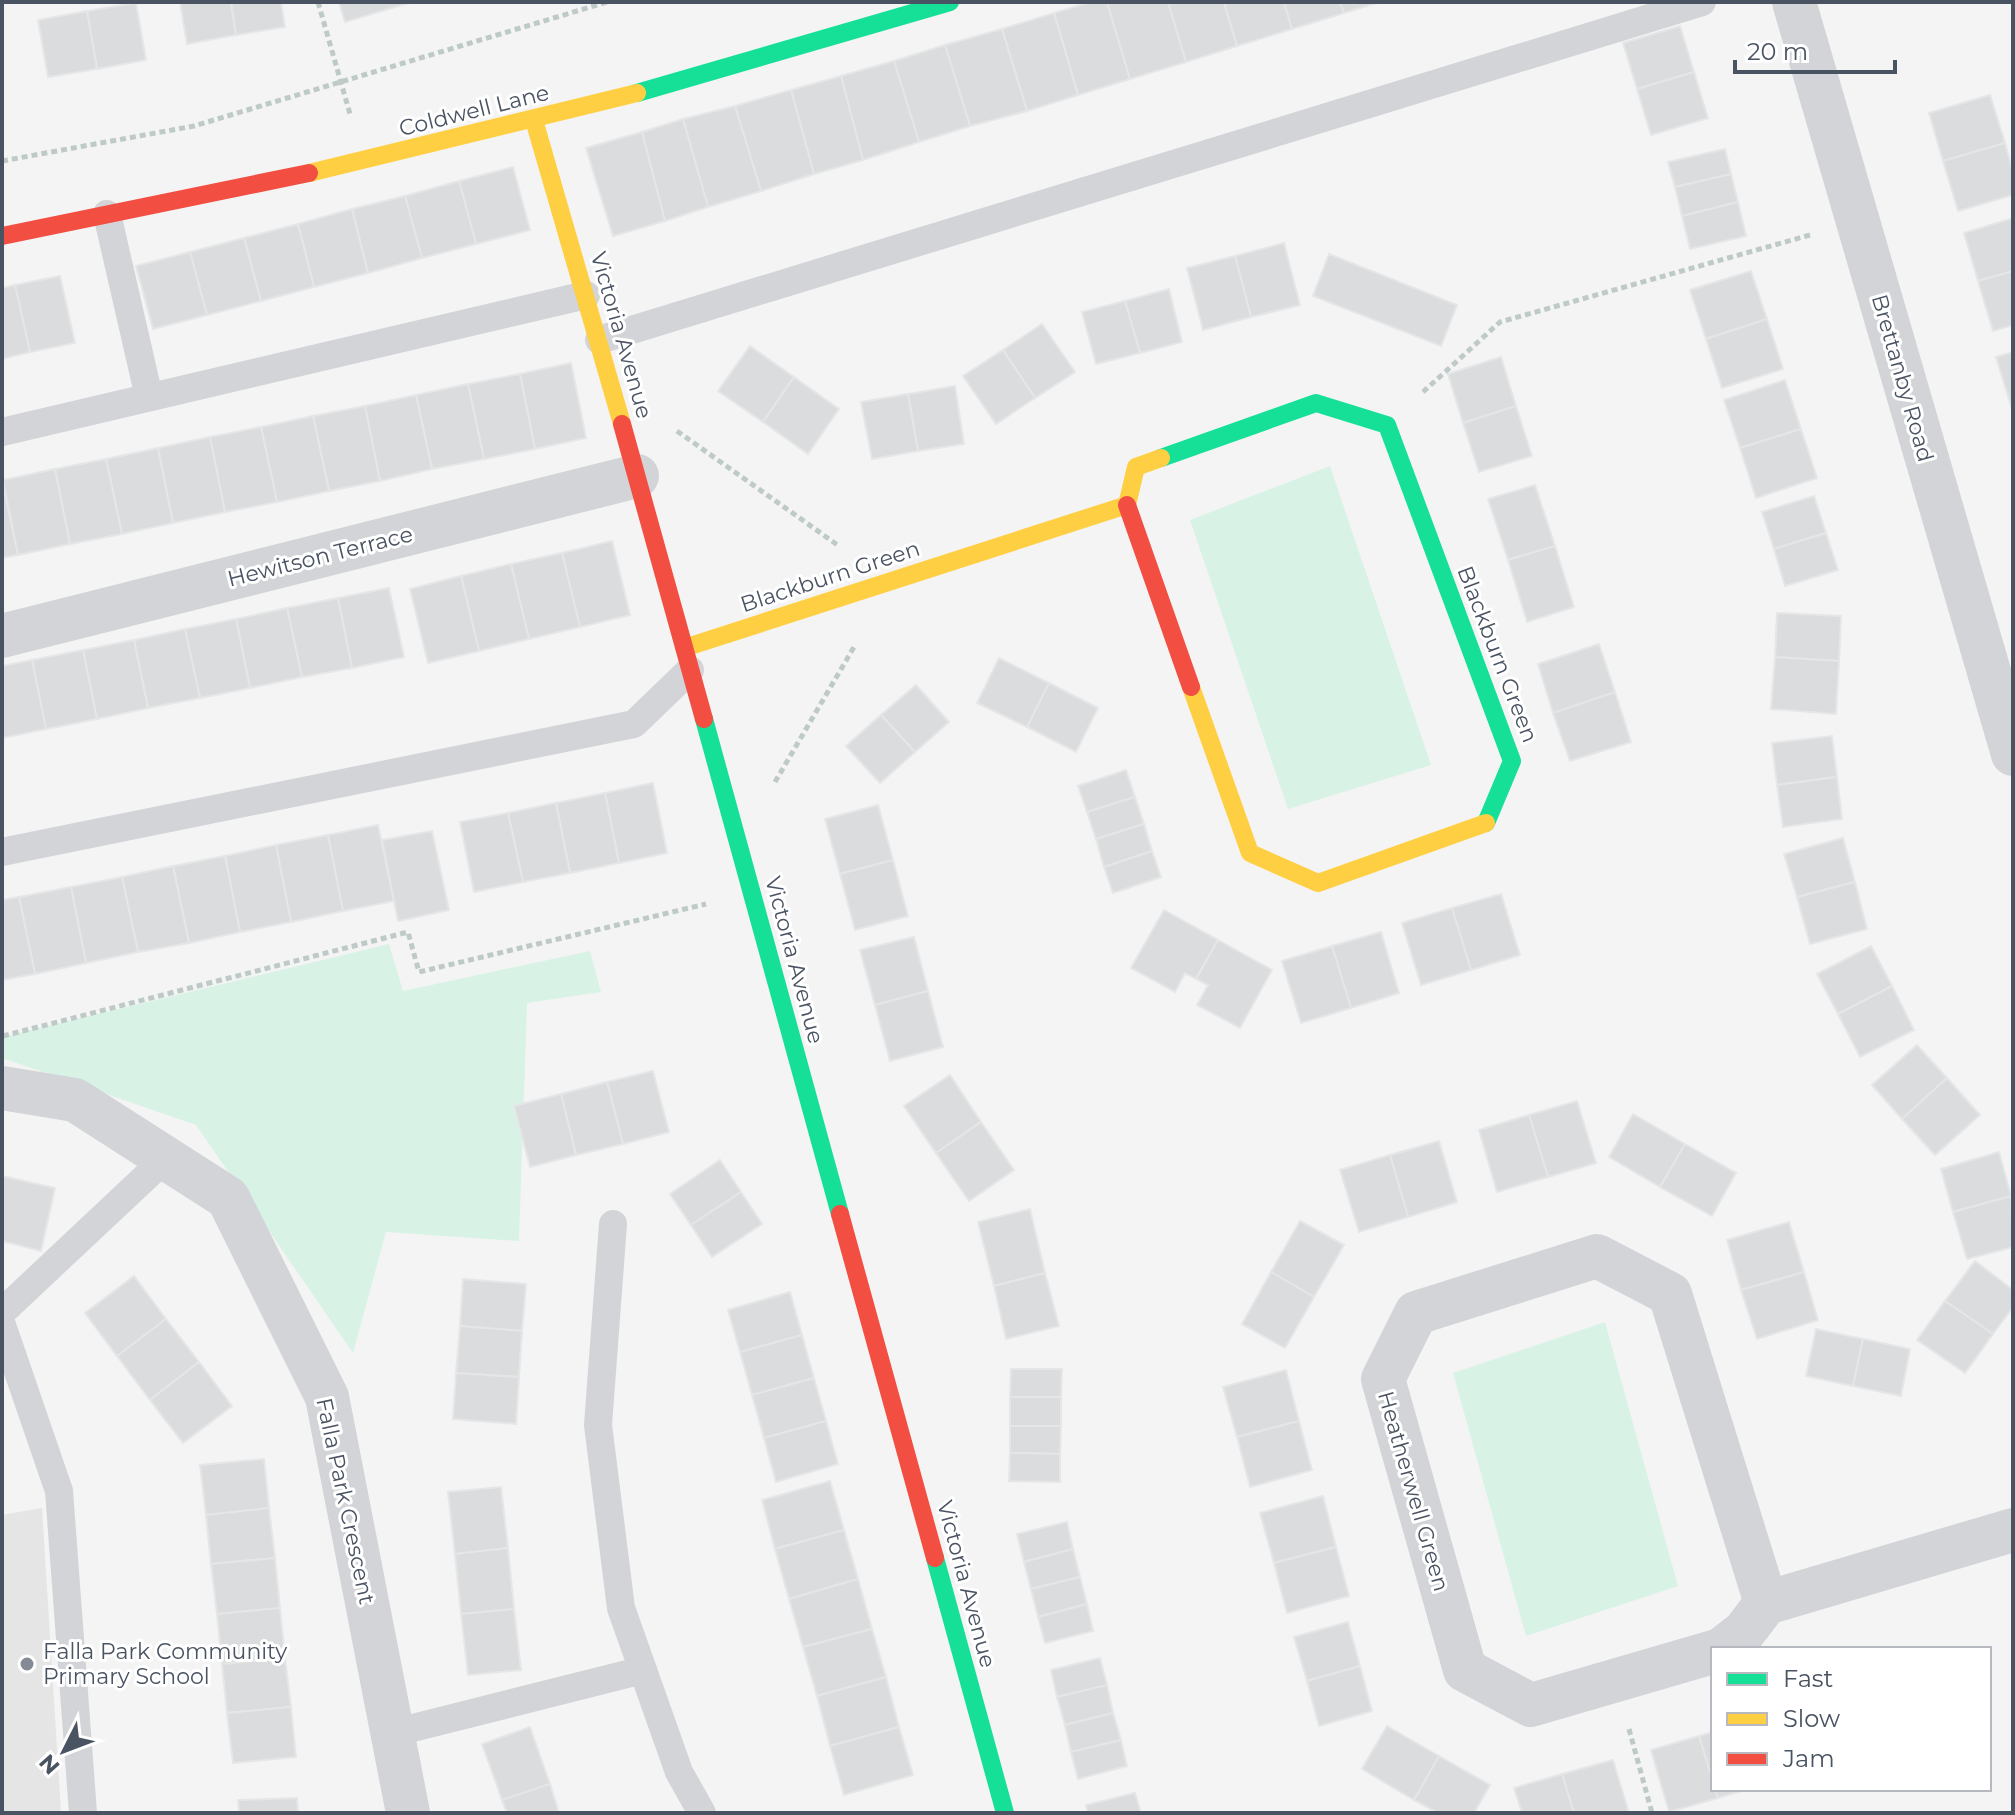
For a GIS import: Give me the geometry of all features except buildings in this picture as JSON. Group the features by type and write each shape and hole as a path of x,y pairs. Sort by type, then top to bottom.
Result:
{"street":[{"name":"Coldwell Lane","path":"2,236 362,161 534,120 799,50 950,2"},
{"name":"Brettanby Road","path":"1794,2 2013,754"},
{"name":"Victoria Avenue","path":"534,120 637,476 1005,1813"},
{"path":"1127,505 1136,467 1316,403 1387,425"},
{"name":"Blackburn Green","path":"687,659 857,592 1127,505 1250,853 1318,883 1485,825 1512,761 1387,425"},
{"name":"Hewitson Terrace","path":"2,636 637,476"},
{"name":"Falla Park Crescent","path":"2,1088 75,1100 228,1198 327,1397 408,1813"},
{"name":"Heatherwell Green","path":"1711,1653 1531,1705 1465,1670 1383,1379 1416,1313 1597,1256 1670,1294 1766,1603"},
{"path":"1725,1647 1744,1632 1766,1603 2013,1530"}],"lane":[{"path":"599,340 1702,2"},
{"path":"107,214 149,397"},
{"path":"2,432 586,295"},
{"path":"2,852 634,724 687,659"},
{"path":"2,1312 166,1158"},
{"path":"613,1224 598,1425 621,1608 679,1772 702,1813"},
{"path":"2,1325 59,1491 83,1813"},
{"path":"393,1733 643,1670"}],"path":[{"path":"318,2 343,83 362,161"},
{"path":"2,161 194,126 607,2"},
{"path":"1387,425 1500,322 1858,222"},
{"path":"621,420 647,410 841,547 867,625 774,779 777,793"},
{"path":"2,1036 408,932 419,972 751,893"},
{"path":"1615,1680 1652,1813"}],"shaded area":[{"name":"Falla Park Community Primary School","path":"42,1508 61,1813 2,1813 2,1515"}],"green space":[{"path":"1330,466 1431,765 1288,809 1190,520"},
{"path":"389,944 403,991 590,951 601,992 527,1003 519,1241 386,1232 353,1353 196,1125 2,1058 2,1037"},
{"path":"1605,1322 1678,1586 1526,1636 1453,1373"}],"traffic: fast":[{"path":"637,93 950,2"},
{"path":"1161,458 1316,403 1387,425 1512,761 1486,823"},
{"path":"704,719 840,1214"},
{"path":"935,1558 1005,1813"}],"traffic: slow":[{"path":"309,173 637,93"},
{"path":"534,120 622,424"},
{"path":"684,648 1127,505 1136,467 1161,458"},
{"path":"1191,687 1250,853 1318,883 1486,823"}],"traffic: jam":[{"path":"2,236 309,173"},
{"path":"622,424 704,719"},
{"path":"1127,505 1191,687"},
{"path":"840,1214 935,1558"}],"place":[{"name":"Falla Park Community Primary School","path":"27,1664"}]}
